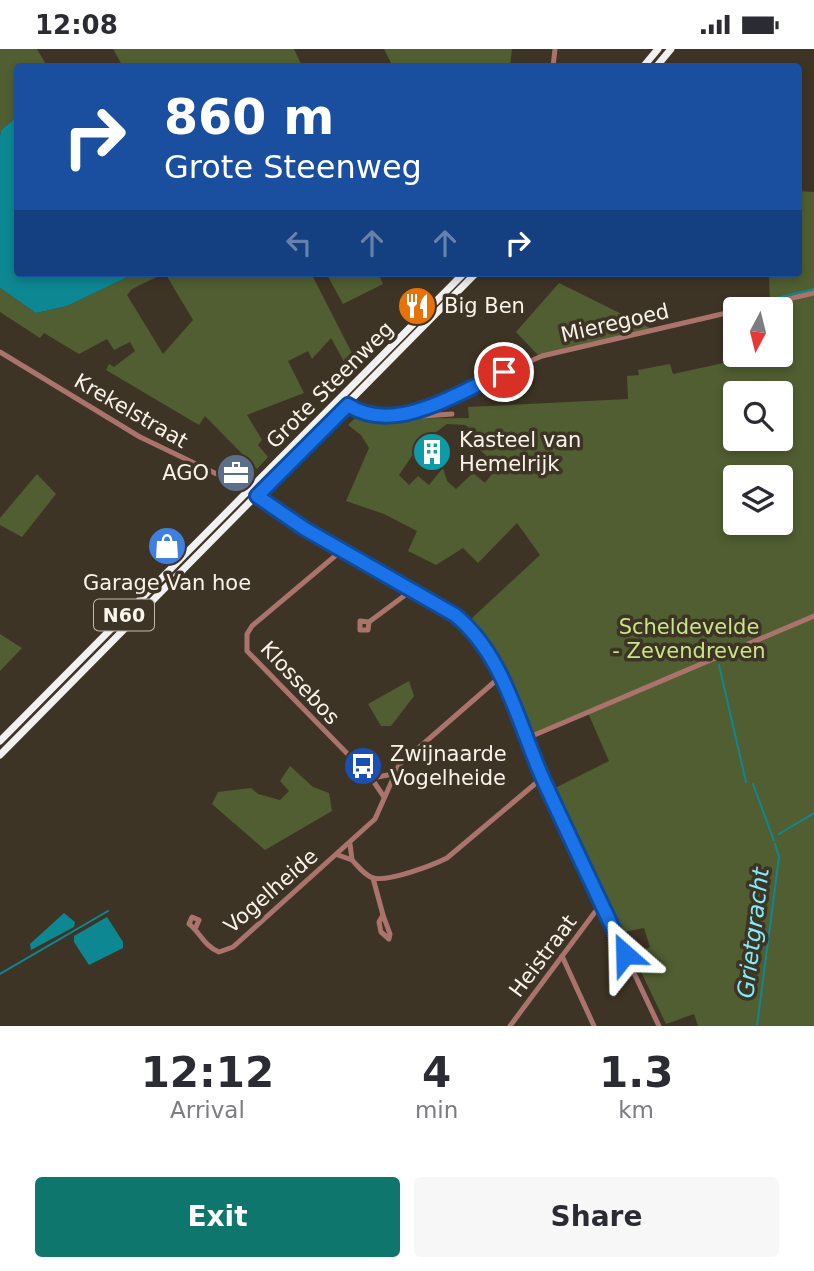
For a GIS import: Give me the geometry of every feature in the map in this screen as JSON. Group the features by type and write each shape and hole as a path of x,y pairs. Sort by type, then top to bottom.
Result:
{"highway":[{"path":"646,63 658,49"},
{"path":"659,63 671,49"},
{"name":"Grote Steenweg","path":"250,490 460,277"},
{"name":"Grote Steenweg","path":"257,496 473,277"},
{"name":"N60","path":"0,741 250,490"},
{"name":"N60","path":"0,755 257,496"}],"street":[{"path":"793,298 814,293"},
{"name":"Mieregoed","path":"348,405 366,415 413,412 542,356 723,314"},
{"name":"Krekelstraat","path":"0,352 140,436 250,490 341,551 412,590 467,625 490,654 542,778 659,1026"},
{"path":"420,409 424,416 452,414"},
{"name":"Klossebos","path":"341,551 252,626 245,642 252,659 372,779 384,797"},
{"path":"369,622 412,590"},
{"path":"526,739 814,616"},
{"name":"Vogelheide","path":"196,927 212,949 226,951 375,819 393,774 408,756 500,677"},
{"path":"372,779 393,774"},
{"path":"383,915 373,878 381,879 434,865 542,778"},
{"name":"Vogelheide","path":"350,843 352,860"},
{"name":"Vogelheide","path":"337,855 352,860 373,878"},
{"name":"Heistraat","path":"510,1026 603,907"},
{"path":"562,957 594,1026"}],"green space":[{"path":"0,49 37,49 45,63 14,63 14,119 1,130 0,136"},
{"path":"113,49 294,49 301,63 121,63"},
{"path":"384,49 512,49 510,63 391,63"},
{"name":"Scheldevelde - Zevendreven","path":"802,191 814,192 814,1026 698,1026 694,1014 666,1024 633,955 650,947 644,928 623,932 555,788 609,761 588,713 530,736 496,655 470,620 540,555 517,523 478,563 463,548 436,565 408,551 417,531 384,514 346,501 369,448 361,435 348,425 354,419 469,418 468,407 628,399 627,376 639,375 638,370 670,364 673,374 723,363 723,367 793,367 793,297 770,297 769,277 802,277","holes":["447,424 465,425 483,437 480,450 498,466 485,483 473,473 456,489 447,481 443,468 429,485 418,476 409,485 399,475 420,444"]},
{"path":"128,277 157,277 132,289 127,295 163,354 193,320 167,277 313,277 360,369 352,376 331,338 312,359 308,351 288,361 304,393 247,415 262,440 258,445 268,457 257,469 205,416 199,425 106,370 109,364 114,367 135,351 130,342 114,350 107,339 79,354 44,333 40,338 0,312 0,288 36,313 67,306"},
{"path":"328,277 380,277 383,284 343,304"},
{"path":"559,283 652,329 538,355 516,332"},
{"path":"37,474 56,494 22,537 0,525 0,518"},
{"path":"0,634 22,648 0,671"},
{"path":"409,681 414,696 391,726 381,726 368,704"},
{"path":"290,766 313,787 329,793 332,811 265,850 212,804 218,792 251,788 258,794 280,800 289,791 280,781"}],"water":[{"path":"14,119 14,277 128,277 67,306 36,313 0,288 1,130"},
{"path":"64,913 75,922 74,927 31,950 30,944"},
{"path":"107,917 123,942 123,948 89,965 74,942 74,936"}],"waterway":[{"path":"781,297 814,289"},
{"name":"Grietgracht","path":"719,665 746,782"},
{"name":"Grietgracht","path":"753,784 774,841"},
{"path":"779,834 814,813"},
{"name":"Grietgracht","path":"757,1026 779,857 775,844"},
{"path":"0,974 108,911"}],"place":[{"name":"Big Ben","path":"417,306"},
{"name":"Kasteel van Hemelrijk","path":"432,452"},
{"name":"AGO","path":"236,473"},
{"name":"Garage Van hoe","path":"167,546"},
{"name":"Zwijnaarde Vogelheide","path":"363,766"}],"route":[{"path":"504,372 413,412 366,415 358,413 348,405 257,496 341,551 455,615 476,634 490,654 542,778 625,954"}]}
